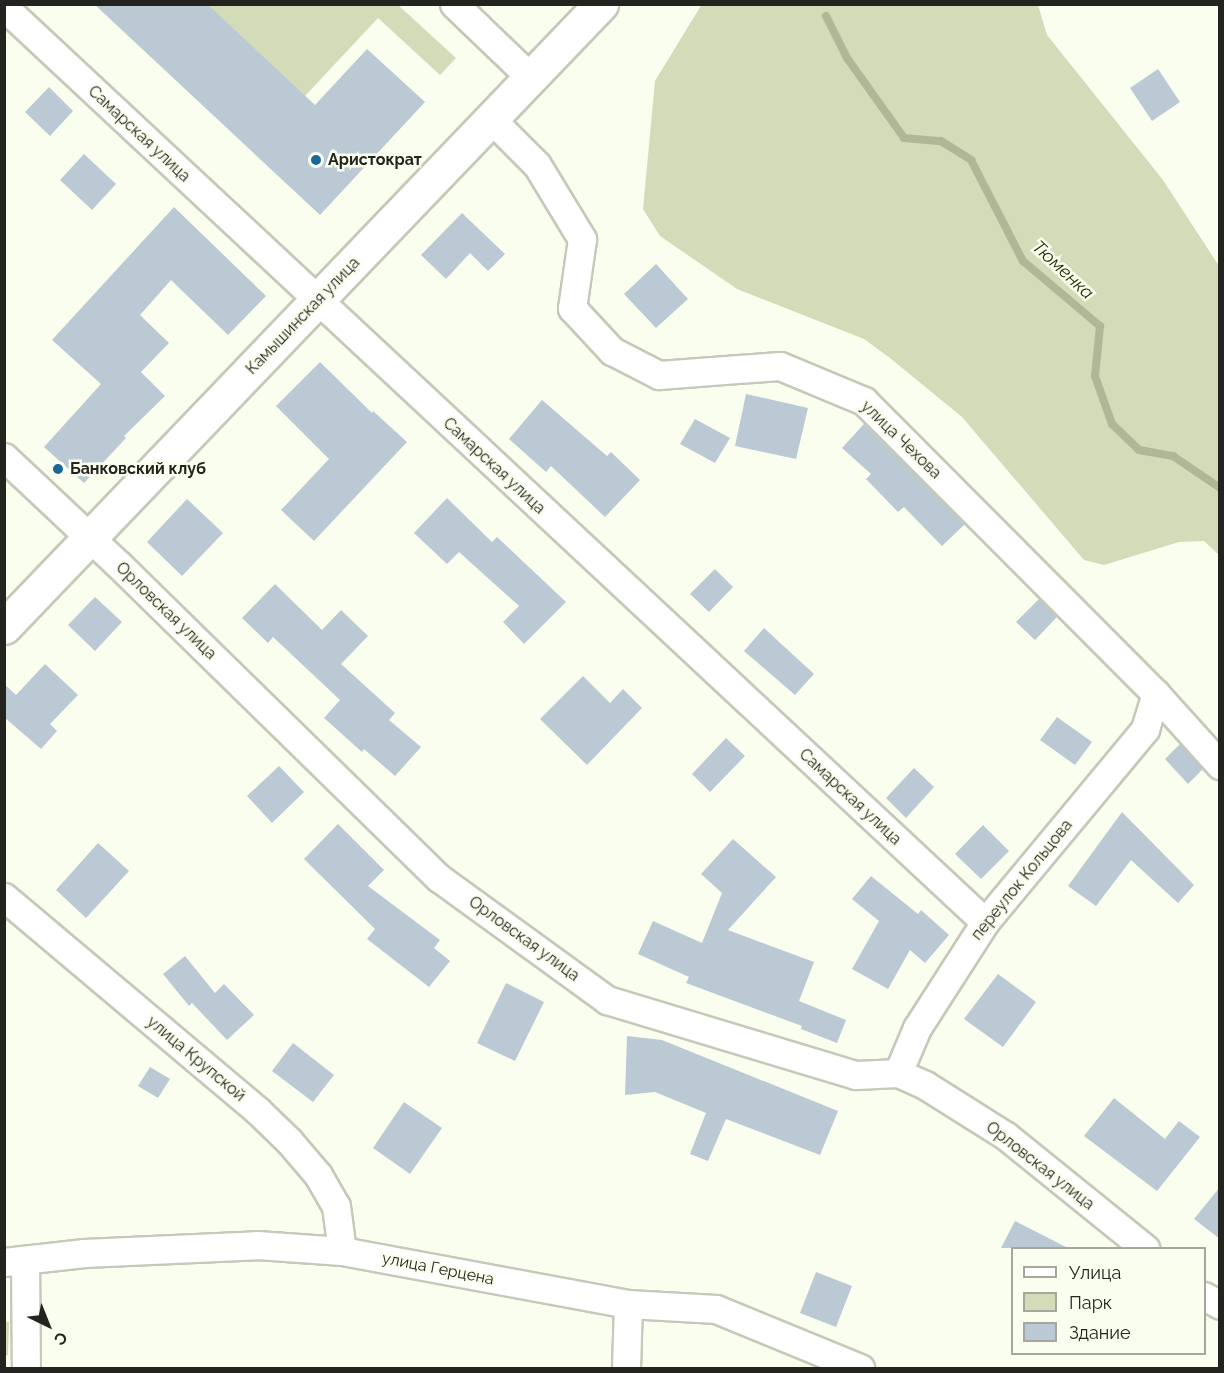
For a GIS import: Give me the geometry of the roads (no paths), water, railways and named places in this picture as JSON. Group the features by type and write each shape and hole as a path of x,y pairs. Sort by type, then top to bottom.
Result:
{"street":[{"path":"454,4 530,76"},
{"name":"Камышинская улица","path":"4,627 318,302 490,118 601,4"},
{"name":"Самарская улица","path":"4,7 985,922"},
{"name":"улица Чехова","path":"490,118 537,165 582,239 572,308 612,351 659,375 780,366 864,400 1156,694 1220,765"},
{"name":"Орловская улица","path":"4,457 90,537 439,878 607,1000 856,1075 898,1073 925,1085 1006,1136 1144,1247"},
{"name":"переулок Кольцова","path":"898,1073 917,1028 985,922 1145,729 1156,694"},
{"name":"улица Крупской","path":"4,897 256,1110 289,1141 318,1175 336,1206 342,1251"},
{"name":"улица Герцена","path":"15,1262 84,1253 257,1245 342,1251 628,1304 716,1308 860,1368"},
{"path":"15,1262 26,1368"},
{"path":"1206,1297 1220,1305"},
{"path":"626,1368 628,1304"}],"waterway":[{"name":"Тюменка","path":"826,16 847,58 904,138 941,141 971,160 1023,261 1100,326 1095,376 1112,424 1139,450 1173,456 1220,488"}],"place":[{"name":"Аристократ","path":"316,160"},
{"name":"Банковский клуб","path":"58,469"}]}
